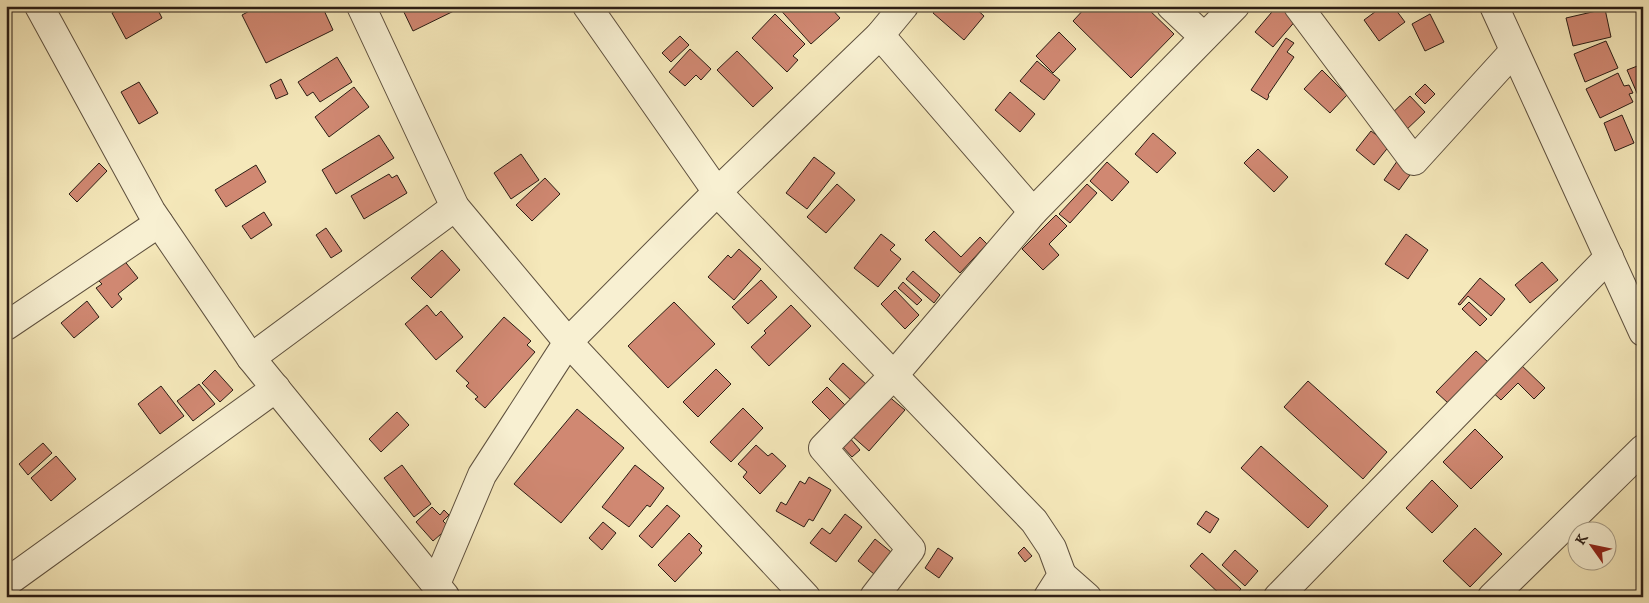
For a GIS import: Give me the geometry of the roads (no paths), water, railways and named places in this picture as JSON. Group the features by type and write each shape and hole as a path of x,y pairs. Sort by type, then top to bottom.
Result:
{"street":[{"path":"39,6 159,223 251,358 441,591"},
{"path":"361,6 455,207 568,342 806,597"},
{"path":"587,6 717,192 1034,521 1052,548 1055,586 1087,597"},
{"path":"441,591 482,475 568,342 717,192 880,35 904,6"},
{"path":"1171,6 1204,37"},
{"path":"874,597 911,549 824,448 894,375 1033,212 1235,6"},
{"path":"1298,6 1414,161 1514,51"},
{"path":"1494,6 1643,332"},
{"path":"880,35 1033,212"},
{"path":"251,358 455,207"},
{"path":"6,326 159,223"},
{"path":"1278,597 1608,257"},
{"path":"6,583 276,388"},
{"path":"1492,597 1643,449"}]}
